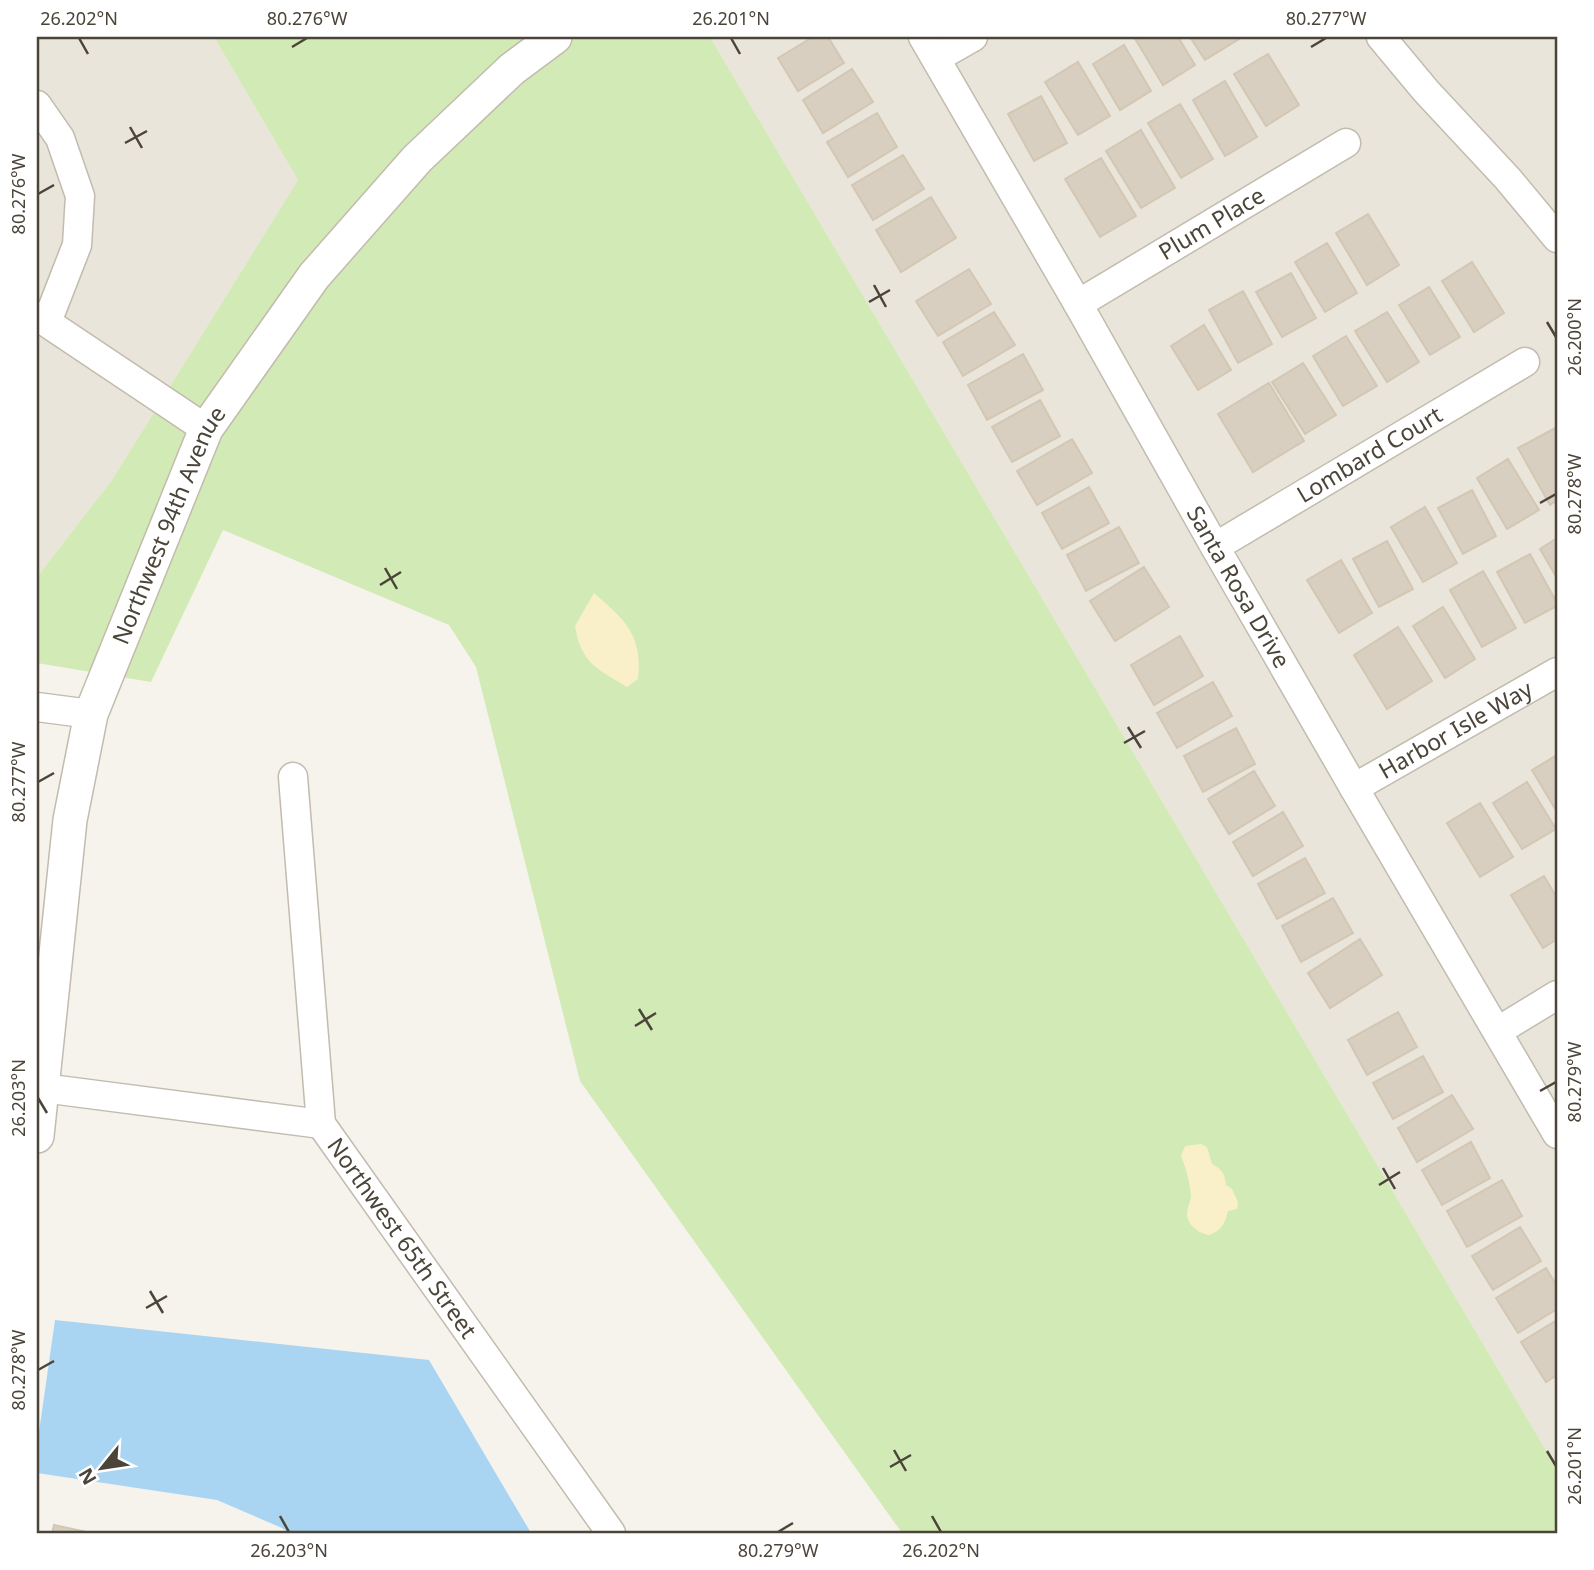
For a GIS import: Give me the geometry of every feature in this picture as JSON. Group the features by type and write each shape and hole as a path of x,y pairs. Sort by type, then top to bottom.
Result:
{"street":[{"name":"Northwest 94th Avenue","path":"37,1136 70,820 90,713 206,429 314,275 417,159 512,69 555,37"},
{"path":"929,48 973,37"},
{"path":"1381,37 1426,91 1508,179 1557,239"},
{"name":"Santa Rosa Drive","path":"929,48 1354,789 1557,1134"},
{"path":"37,105 60,138 80,196 77,245 42,319 206,429"},
{"name":"Plum Place","path":"1078,304 1346,144"},
{"name":"Lombard Court","path":"1215,547 1525,362"},
{"name":"Harbor Isle Way","path":"1354,789 1557,672"},
{"path":"37,707 90,713"},
{"name":"Northwest 65th Street","path":"293,776 321,1124 611,1533"},
{"path":"1498,1031 1557,995"},
{"path":"43,1088 321,1124"}],"shaded area":[{"path":"37,37 214,37 298,180 112,480 37,577"},
{"path":"710,37 1557,37 1557,1469"}],"green space":[{"path":"214,37 710,37 1557,1469 1557,1533 902,1533 580,1081 476,667 449,625 223,530 151,682 37,663 37,577 112,480 298,180"}],"sand":[{"path":"594,593 623,620 638,651 638,679 627,687 592,664 578,639 575,626"},
{"path":"1201,1144 1207,1147 1212,1164 1222,1172 1226,1185 1232,1189 1238,1202 1237,1209 1228,1211 1222,1226 1209,1235 1194,1228 1187,1217 1191,1198 1188,1176 1181,1156 1185,1146"}],"water":[{"path":"55,1320 429,1360 531,1533 289,1533 217,1500 37,1473 37,1446"}],"building":[{"path":"813,37 828,37 844,63 798,91 778,58"},
{"path":"1134,37 1178,37 1195,65 1163,85"},
{"path":"1190,37 1237,37 1239,39 1205,60"},
{"path":"1124,45 1151,91 1120,110 1093,64"},
{"path":"1268,54 1299,105 1266,126 1234,74"},
{"path":"1078,62 1110,116 1078,135 1045,82"},
{"path":"852,69 873,102 823,133 803,100"},
{"path":"1225,81 1257,137 1225,156 1193,100"},
{"path":"1041,96 1067,143 1034,161 1008,114"},
{"path":"1180,104 1213,159 1181,178 1148,123"},
{"path":"877,113 897,147 848,177 827,142"},
{"path":"1141,130 1175,188 1141,208 1106,151"},
{"path":"903,155 924,189 873,220 852,185"},
{"path":"1101,158 1136,216 1100,237 1065,179"},
{"path":"931,197 956,238 901,272 876,230"},
{"path":"1368,214 1399,265 1367,285 1336,233"},
{"path":"1327,243 1357,293 1325,312 1295,262"},
{"path":"1472,262 1504,313 1474,332 1442,281"},
{"path":"969,269 991,304 938,336 916,301"},
{"path":"1291,273 1316,318 1282,337 1256,292"},
{"path":"1429,287 1460,337 1430,355 1399,305"},
{"path":"1243,291 1272,344 1238,363 1209,310"},
{"path":"994,312 1015,345 963,376 943,342"},
{"path":"1387,312 1419,362 1387,382 1355,331"},
{"path":"1204,325 1231,370 1198,390 1171,346"},
{"path":"1346,336 1377,386 1343,406 1313,356"},
{"path":"1023,354 1043,390 987,420 968,385"},
{"path":"1303,363 1336,415 1305,434 1272,382"},
{"path":"1269,383 1304,441 1253,472 1218,414"},
{"path":"1040,400 1060,436 1012,462 992,427"},
{"path":"1557,427 1557,500 1550,505 1518,448"},
{"path":"1072,439 1092,473 1037,505 1017,471"},
{"path":"1508,459 1539,510 1507,529 1477,478"},
{"path":"1089,487 1109,523 1062,549 1042,513"},
{"path":"1472,490 1496,536 1463,554 1438,508"},
{"path":"1425,507 1457,563 1423,582 1391,527"},
{"path":"1119,527 1139,563 1086,591 1067,555"},
{"path":"1557,538 1557,578 1540,549"},
{"path":"1387,541 1413,589 1379,607 1353,559"},
{"path":"1530,554 1557,606 1525,623 1497,572"},
{"path":"1341,560 1372,613 1339,633 1307,580"},
{"path":"1144,567 1169,607 1115,641 1090,601"},
{"path":"1483,571 1516,628 1482,647 1450,590"},
{"path":"1443,607 1475,659 1445,678 1413,626"},
{"path":"1398,627 1432,681 1387,709 1354,655"},
{"path":"1180,636 1203,676 1154,705 1131,665"},
{"path":"1213,682 1232,716 1177,748 1157,713"},
{"path":"1236,728 1255,764 1203,792 1184,756"},
{"path":"1557,755 1557,812 1532,770"},
{"path":"1254,771 1275,806 1229,834 1208,799"},
{"path":"1527,782 1556,829 1522,849 1493,803"},
{"path":"1480,803 1513,857 1480,877 1447,823"},
{"path":"1283,812 1303,846 1253,876 1233,842"},
{"path":"1305,858 1325,893 1277,919 1258,884"},
{"path":"1544,876 1557,898 1557,939 1543,948 1511,895"},
{"path":"1333,898 1353,933 1301,962 1282,926"},
{"path":"1360,939 1382,975 1330,1008 1308,973"},
{"path":"1398,1012 1417,1047 1367,1075 1348,1040"},
{"path":"1423,1056 1443,1092 1393,1119 1373,1083"},
{"path":"1452,1095 1473,1129 1417,1162 1398,1128"},
{"path":"1471,1142 1490,1178 1442,1205 1422,1170"},
{"path":"1502,1180 1522,1216 1467,1247 1447,1211"},
{"path":"1520,1227 1541,1261 1493,1290 1472,1256"},
{"path":"1546,1268 1557,1286 1557,1309 1518,1333 1496,1298"},
{"path":"1557,1320 1557,1375 1546,1382 1521,1342"},
{"path":"54,1525 91,1533 52,1533"}]}
